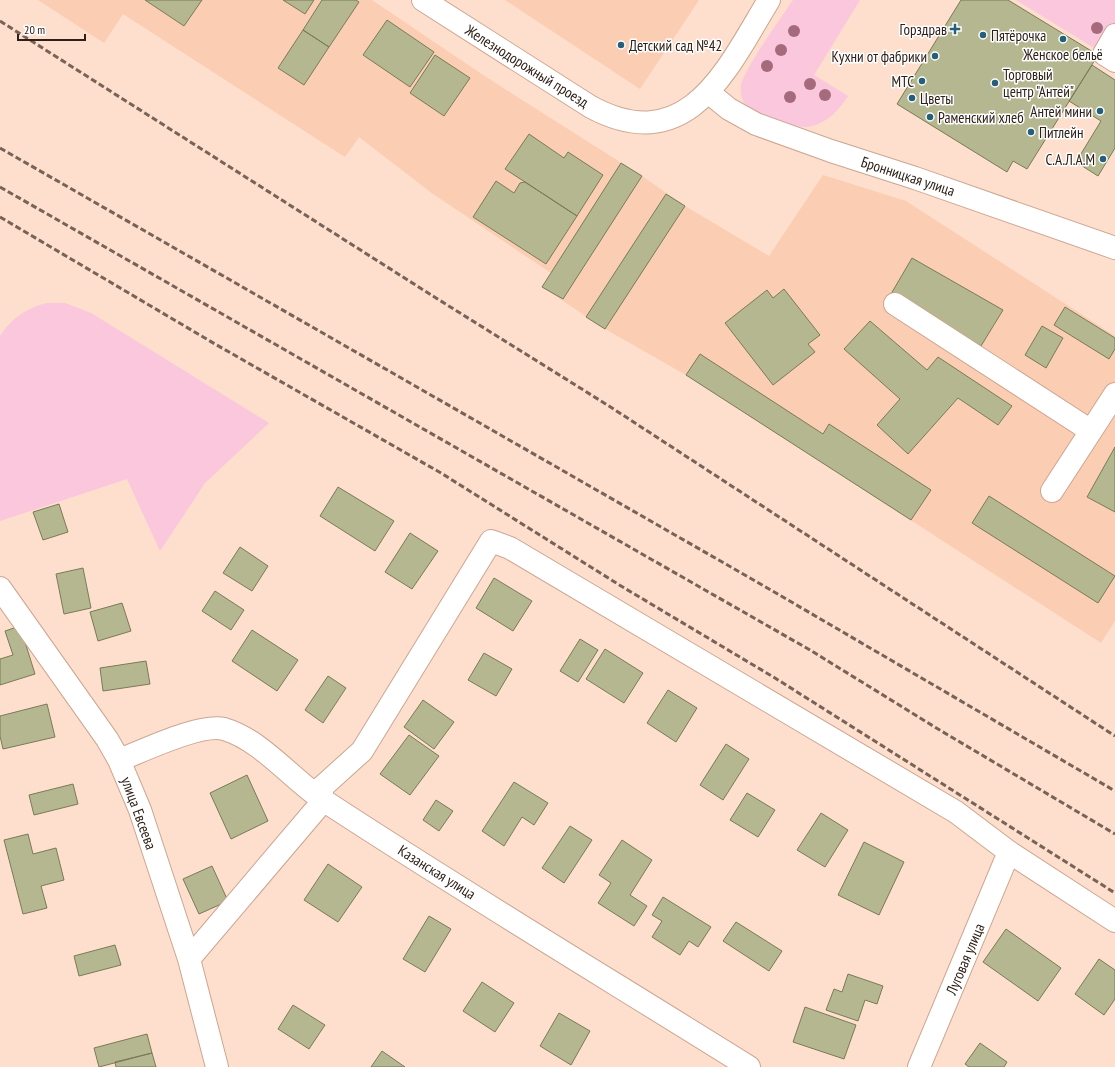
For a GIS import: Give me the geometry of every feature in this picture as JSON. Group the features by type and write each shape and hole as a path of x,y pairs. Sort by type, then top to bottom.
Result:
{"street":[{"name":"Железнодорожный проезд","path":"422,0 591,107 611,116 636,121 659,121 679,115 687,111 708,92 726,70 769,0"},
{"path":"1115,36 1104,54 1115,60"},
{"name":"Бронницкая улица","path":"708,92 729,109 756,124 1115,248"},
{"path":"895,304 1091,431"},
{"path":"1052,491 1115,394"},
{"path":"189,959 323,801 321,788 362,751 490,541 510,548 932,797 956,812 1009,852 1115,921"},
{"name":"улица Евсеева","path":"0,588 107,739 119,760 140,810 189,959 217,1067"},
{"name":"Казанская улица","path":"119,760 195,731 217,728 233,732 252,744 323,801 749,1067"},
{"name":"Луговая улица","path":"919,1067 1009,852"}],"shaded area":[{"path":"38,0 372,0 483,75 642,176 685,206 769,256 823,175 906,201 1115,336 1115,621 1101,643 686,375 605,329 542,287 551,273 433,194 359,137 345,157 123,14 104,43"},
{"name":"Детский сад №42","path":"505,0 699,0 640,89"},
{"path":"793,0 860,0 814,75 848,96 837,111 823,122 805,127 787,125 767,119 751,111 742,99 741,91 743,78 748,68"},
{"path":"1016,0 1115,0 1115,35 1104,54"},
{"path":"47,303 65,303 91,313 269,423 205,483 160,551 127,479 0,521 0,336 9,324 20,315 32,308"}],"building":[{"path":"145,0 202,0 184,26"},
{"path":"283,0 314,0 305,14"},
{"path":"322,0 356,0 359,2 329,47 303,30"},
{"name":"Торговый центр \"Антей\"","path":"961,0 1008,0 1098,55 1027,169 1013,161 1007,172 897,104"},
{"path":"387,20 434,52 410,87 363,55"},
{"path":"303,30 329,47 304,85 278,68"},
{"path":"435,55 470,78 444,116 410,93"},
{"name":"Антей мини","path":"1092,65 1115,80 1115,148 1098,176 1076,162 1101,121 1069,101"},
{"path":"529,134 564,158 568,152 603,175 577,216 505,169"},
{"path":"621,163 642,176 563,299 542,287"},
{"path":"496,181 514,193 520,183 525,182 577,216 546,264 473,217"},
{"path":"666,194 685,206 605,329 586,317"},
{"path":"912,258 1003,310 981,346 891,294"},
{"path":"784,289 820,335 808,344 815,352 773,385 725,323 767,290 773,298"},
{"path":"1065,307 1115,338 1115,349 1109,359 1054,325"},
{"path":"870,321 927,370 938,357 1012,406 998,425 958,398 908,454 877,425 900,399 844,349"},
{"path":"1042,326 1063,338 1046,368 1025,355"},
{"path":"700,354 823,434 829,424 931,490 911,520 686,375"},
{"path":"1115,447 1115,512 1087,497"},
{"path":"338,487 394,521 375,551 320,516"},
{"path":"989,496 1115,576 1098,603 972,523"},
{"path":"59,504 68,532 43,540 33,512"},
{"path":"410,533 438,551 412,589 385,572"},
{"path":"240,547 268,566 252,591 223,573"},
{"path":"83,568 91,608 64,614 56,574"},
{"path":"494,578 532,601 513,631 476,608"},
{"path":"215,591 244,610 231,630 202,611"},
{"path":"122,603 131,631 98,641 90,612"},
{"path":"20,626 35,674 0,685 0,659 13,655 5,631"},
{"path":"252,630 298,660 277,691 232,661"},
{"path":"580,639 598,650 578,682 560,671"},
{"path":"605,649 643,673 624,703 586,679"},
{"path":"484,653 512,669 496,696 468,680"},
{"path":"146,661 150,684 103,691 100,668"},
{"path":"328,676 346,688 323,723 305,710"},
{"path":"668,690 697,708 676,742 647,723"},
{"path":"423,700 454,722 434,749 404,727"},
{"path":"47,704 55,737 3,749 0,736 0,716"},
{"path":"409,735 439,756 410,795 380,774"},
{"path":"726,744 749,759 723,800 700,785"},
{"path":"247,775 268,821 231,839 210,793"},
{"path":"514,782 548,803 534,825 522,817 504,846 482,831"},
{"path":"73,784 78,804 34,815 29,795"},
{"path":"747,793 775,810 758,837 730,820"},
{"path":"436,800 453,811 439,831 423,820"},
{"path":"821,813 848,830 825,867 797,850"},
{"path":"570,826 592,840 564,883 542,868"},
{"path":"28,834 33,854 56,848 64,880 41,886 47,908 23,914 4,840"},
{"path":"622,840 652,860 630,895 647,906 634,926 598,903 611,883 599,875"},
{"path":"864,842 904,862 879,915 838,895"},
{"path":"328,864 362,887 338,922 304,900"},
{"path":"212,866 228,901 199,914 183,879"},
{"path":"663,897 711,927 698,947 689,941 680,955 652,937 662,921 652,915"},
{"path":"429,916 451,929 425,972 403,959"},
{"path":"736,922 782,951 769,971 723,941"},
{"path":"1006,929 1061,968 1038,1001 983,962"},
{"path":"115,945 121,965 79,976 74,956"},
{"path":"1099,959 1115,970 1115,999 1104,1015 1075,994"},
{"path":"848,974 883,986 877,1004 865,1000 858,1021 826,1010 834,989 842,992"},
{"path":"482,982 514,1003 495,1032 463,1011"},
{"path":"293,1005 325,1025 309,1049 278,1029"},
{"path":"805,1007 856,1025 844,1059 793,1042"},
{"path":"559,1013 590,1031 571,1065 540,1046"},
{"path":"147,1034 152,1053 99,1067 94,1048"},
{"path":"980,1043 1007,1062 1004,1067 969,1067 965,1064"},
{"path":"382,1051 405,1067 371,1067"},
{"path":"152,1053 156,1067 116,1067 115,1062"}],"railway":[{"path":"0,21 609,406 1115,736"},
{"path":"0,148 764,586 1115,791"},
{"path":"0,187 810,650 938,729 1115,834"},
{"path":"0,217 215,344 441,473 621,586 775,678 1115,893"}],"place":[{"name":"Горздрав","path":"955,29"},
{"name":"Пятёрочка","path":"983,35"},
{"name":"Женское бельё","path":"1063,39"},
{"name":"Детский сад №42","path":"621,45"},
{"name":"Кухни от фабрики","path":"935,56"},
{"name":"МТС","path":"922,81"},
{"name":"Торговый центр \"Антей\"","path":"995,83"},
{"name":"Цветы","path":"912,98"},
{"name":"Антей мини","path":"1100,111"},
{"name":"Раменский хлеб","path":"930,117"},
{"name":"Питлейн","path":"1031,132"},
{"name":"С.А.Л.А.М","path":"1103,159"}]}
